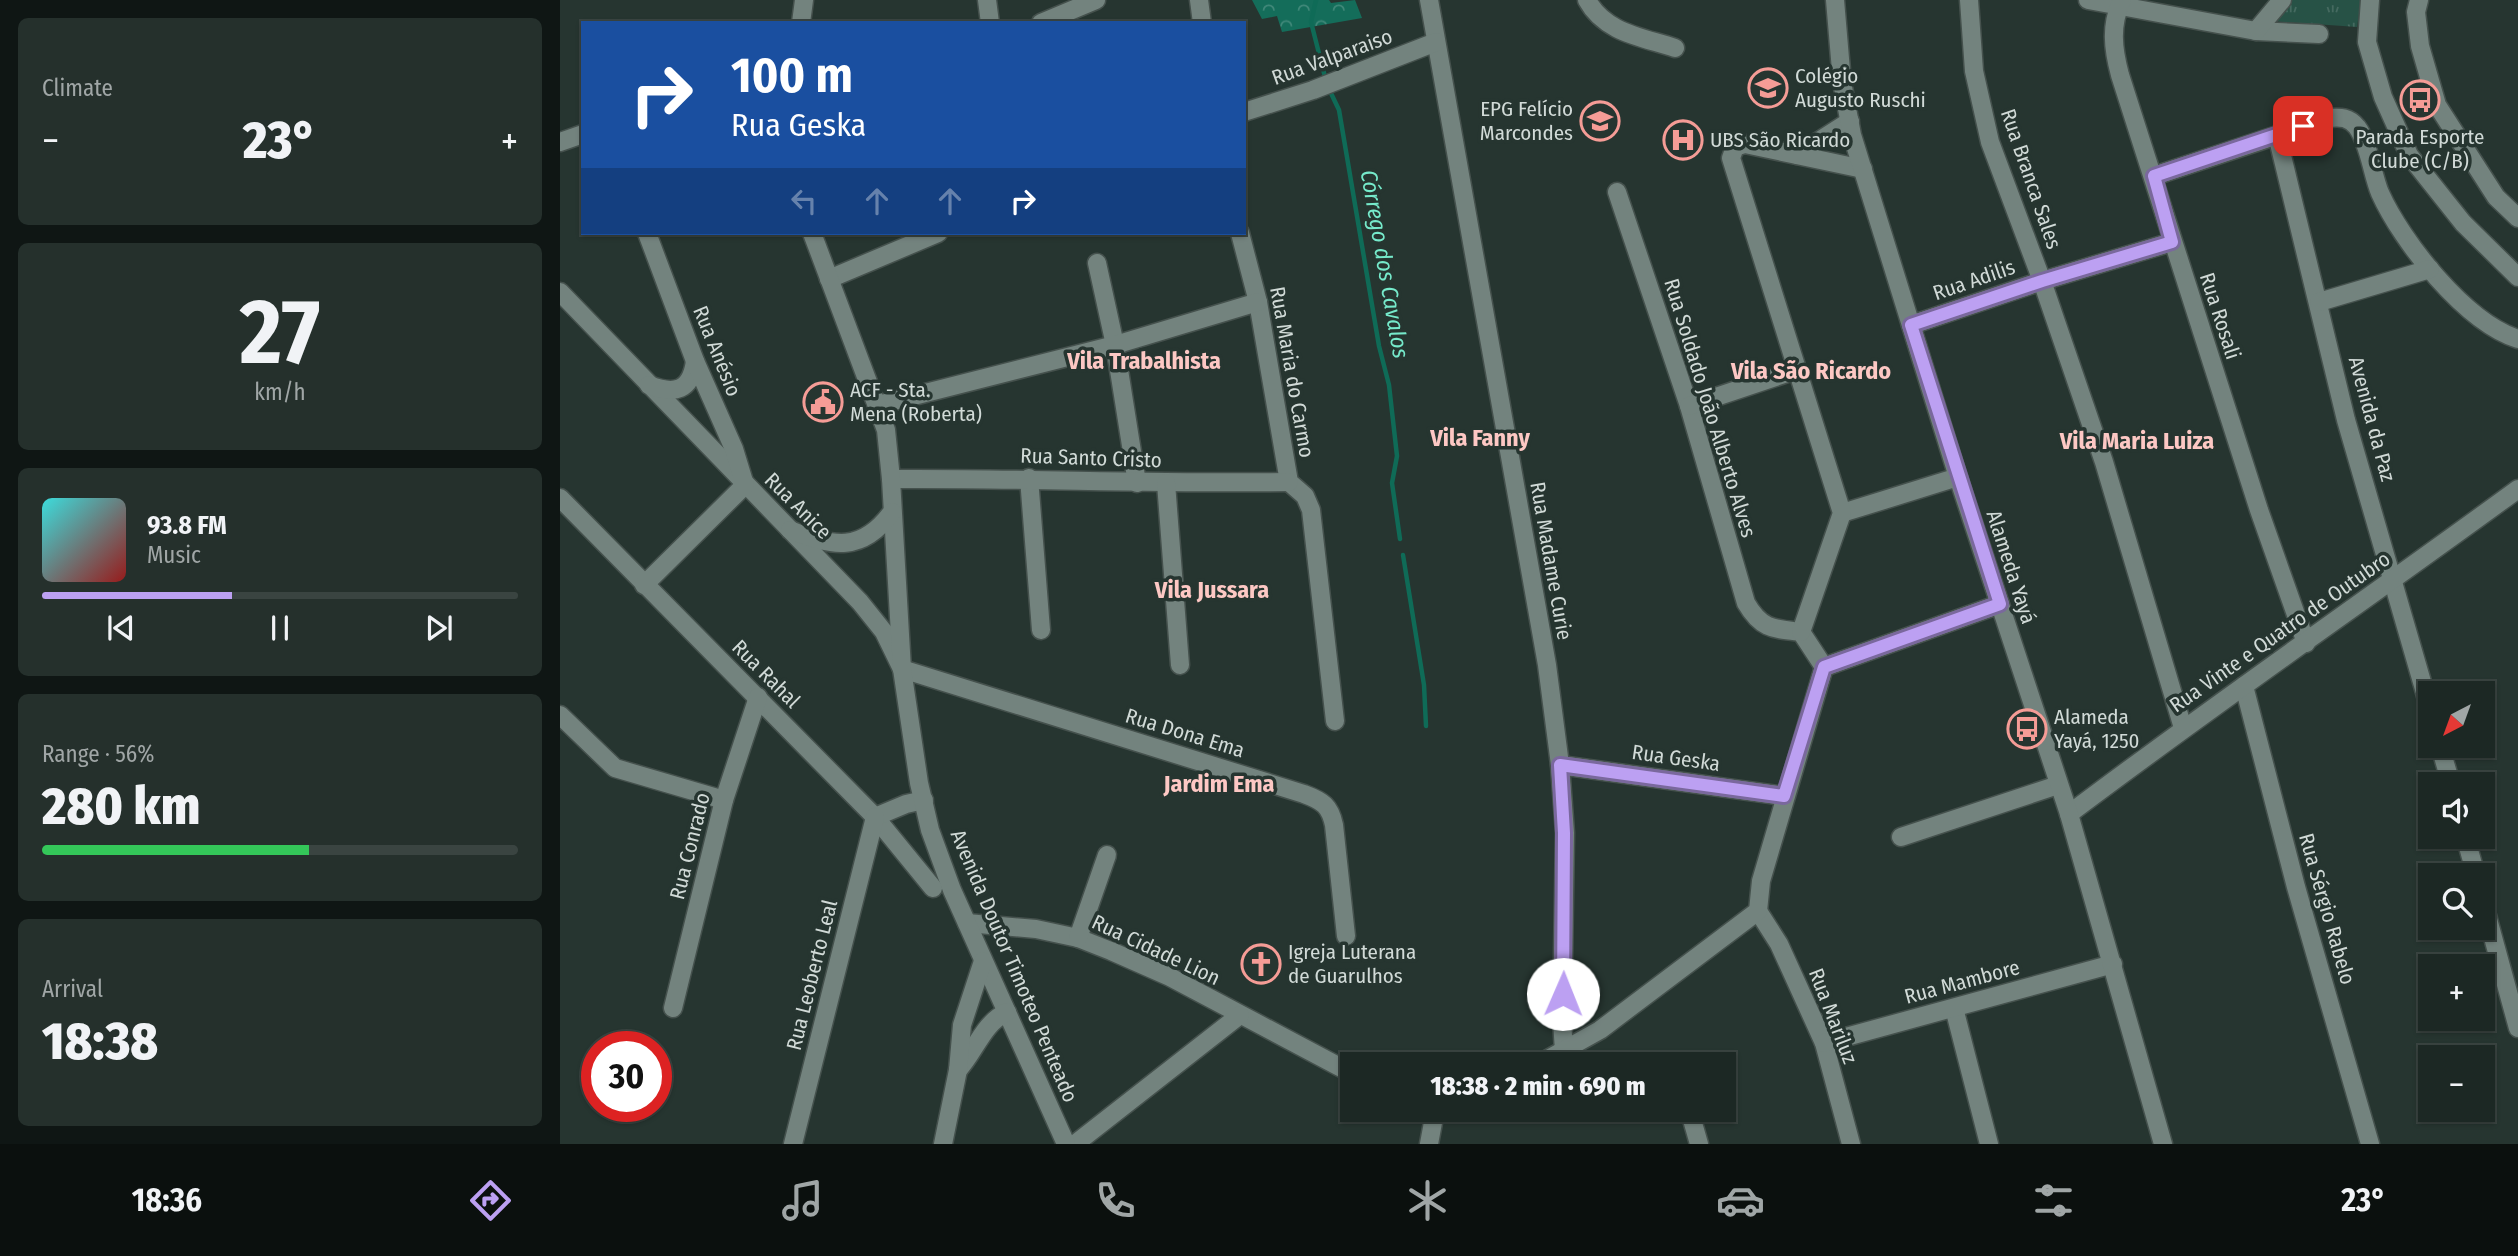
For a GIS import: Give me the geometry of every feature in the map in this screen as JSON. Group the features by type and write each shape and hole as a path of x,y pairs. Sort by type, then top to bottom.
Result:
{"street":[{"path":"801,21 804,0"},
{"path":"987,0 990,21"},
{"path":"1046,21 1096,0"},
{"path":"1199,0 1202,21"},
{"name":"Rua Madame Curie","path":"1429,0 1547,665 1560,765 1564,833 1564,1051"},
{"path":"1587,0 1593,11 1614,28 1675,48"},
{"name":"Alameda Yayá","path":"1835,0 1842,82 1863,169 1958,477 2069,814 2163,1144"},
{"name":"Rua Branca Sales","path":"1969,0 1974,71 1990,142 2042,281 2104,462 2183,728"},
{"path":"2088,0 2120,3 2256,31 2319,34"},
{"path":"2256,31 2282,0"},
{"path":"2370,0 2367,42 2384,97 2409,155 2463,223 2518,277"},
{"path":"2419,0 2416,12 2420,46 2437,105 2496,197 2518,218"},
{"name":"Rua Rosali","path":"2120,3 2113,31 2114,52 2259,510 2306,643"},
{"name":"Rua Valparaiso","path":"1246,111 1337,81 1436,43"},
{"path":"2154,176 2329,118 2342,117 2351,121 2360,130 2379,192 2402,234 2455,297 2476,314 2518,339"},
{"path":"1797,155 1850,121"},
{"path":"560,142 581,135"},
{"name":"Avenida da Paz","path":"2277,135 2346,420 2422,681"},
{"path":"1824,667 1801,632 1842,513 1731,158 1735,147 1745,144 1863,169"},
{"name":"Rua Soldado João Alberto Alves","path":"1617,192 1689,405 1746,603 1753,615 1772,628 1801,632"},
{"name":"Rua Anésio","path":"649,235 695,361 734,449 745,485"},
{"name":"Avenida Doutor Timoteo Penteado","path":"813,235 878,405 888,443 902,669 930,830 952,890 1066,1144"},
{"path":"829,278 933,235"},
{"name":"Rua Maria do Carmo","path":"1241,235 1258,302 1289,482 1304,496 1311,510 1335,720"},
{"name":"Rua Adilis","path":"1911,325 2042,281 2172,242"},
{"path":"1097,262 1115,345 1137,483"},
{"path":"2319,302 2430,269"},
{"name":"Rua Anice","path":"560,292 860,602 884,632 902,669"},
{"path":"878,405 1115,345 1258,302"},
{"path":"649,385 663,390 679,389 691,376 695,361"},
{"path":"1689,405 1796,370"},
{"path":"1842,513 1958,477"},
{"name":"Rua Santo Cristo","path":"891,478 1029,478 1166,484 1289,482"},
{"path":"1029,478 1041,630"},
{"path":"1166,484 1180,665"},
{"path":"644,585 745,485"},
{"name":"Rua Vinte e Quatro de Outubro","path":"2069,814 2183,728 2306,643 2518,489"},
{"name":"Rua Rahal","path":"560,498 875,817 933,888"},
{"path":"790,530 831,544 844,544 867,536 885,522 892,512"},
{"path":"1824,667 2000,604"},
{"path":"1564,1051 1600,1030 1758,911 1761,881 1824,667"},
{"name":"Rua Dona Ema","path":"902,669 1316,798 1332,812 1346,936"},
{"name":"Rua Sérgio Rabelo","path":"2244,686 2296,887 2370,1144"},
{"name":"Rua Conrado","path":"673,1008 724,800 758,697"},
{"path":"560,715 615,768 724,800"},
{"name":"Rua Geska","path":"1560,765 1784,796"},
{"path":"1901,837 2058,785"},
{"path":"875,817 906,804 922,792"},
{"name":"Rua Leoberto Leal","path":"793,1144 875,817"},
{"path":"1078,938 1107,855"},
{"name":"Rua Mariluz","path":"1758,911 1779,944 1824,1043 1849,1143"},
{"name":"Rua Cidade Lion","path":"967,923 1036,929 1078,938 1170,978 1340,1067"},
{"path":"2494,940 2518,1028"},
{"path":"943,1144 958,1070 962,1024 983,961"},
{"name":"Rua Mambore","path":"1824,1043 2113,964"},
{"path":"1954,1008 1989,1144"},
{"path":"958,1070 990,1024 1007,1012"},
{"path":"1075,1144 1240,1015"},
{"path":"1429,1144 1432,1122"},
{"path":"1693,1122 1699,1144"}],"green space":[{"path":"1252,0 1329,0 1331,3 1355,0 1362,18 1282,32 1277,16 1262,19"},
{"path":"2291,0 2361,0 2357,27 2270,21"}],"waterway":[{"name":"Córrego dos Cavalos","path":"1316,0 1311,22 1326,81"},
{"name":"Córrego dos Cavalos","path":"1329,89 1339,110 1379,346 1389,385 1397,456 1392,483 1400,539"},
{"name":"Córrego dos Cavalos","path":"1403,555 1424,685 1426,726"}],"place":[{"name":"Colégio Augusto Ruschi","path":"1768,88"},
{"name":"Parada Esporte Clube (C/B)","path":"2420,100"},
{"name":"EPG Felício Marcondes","path":"1600,121"},
{"name":"UBS São Ricardo","path":"1683,140"},
{"name":"ACF - Sta. Mena (Roberta)","path":"823,402"},
{"name":"Alameda Yayá, 1250","path":"2027,729"},
{"name":"Igreja Luterana de Guarulhos","path":"1261,964"}],"district":[{"name":"Vila Trabalhista","path":"1144,361"},
{"name":"Vila São Ricardo","path":"1811,371"},
{"name":"Vila Fanny","path":"1480,438"},
{"name":"Vila Maria Luiza","path":"2137,441"},
{"name":"Vila Jussara","path":"1212,590"},
{"name":"Jardim Ema","path":"1219,784"}],"route":[{"path":"1563,994 1564,833 1560,765 1784,796 1824,667 2000,604 1911,325 2042,281 2172,242 2154,176 2303,126"}]}
